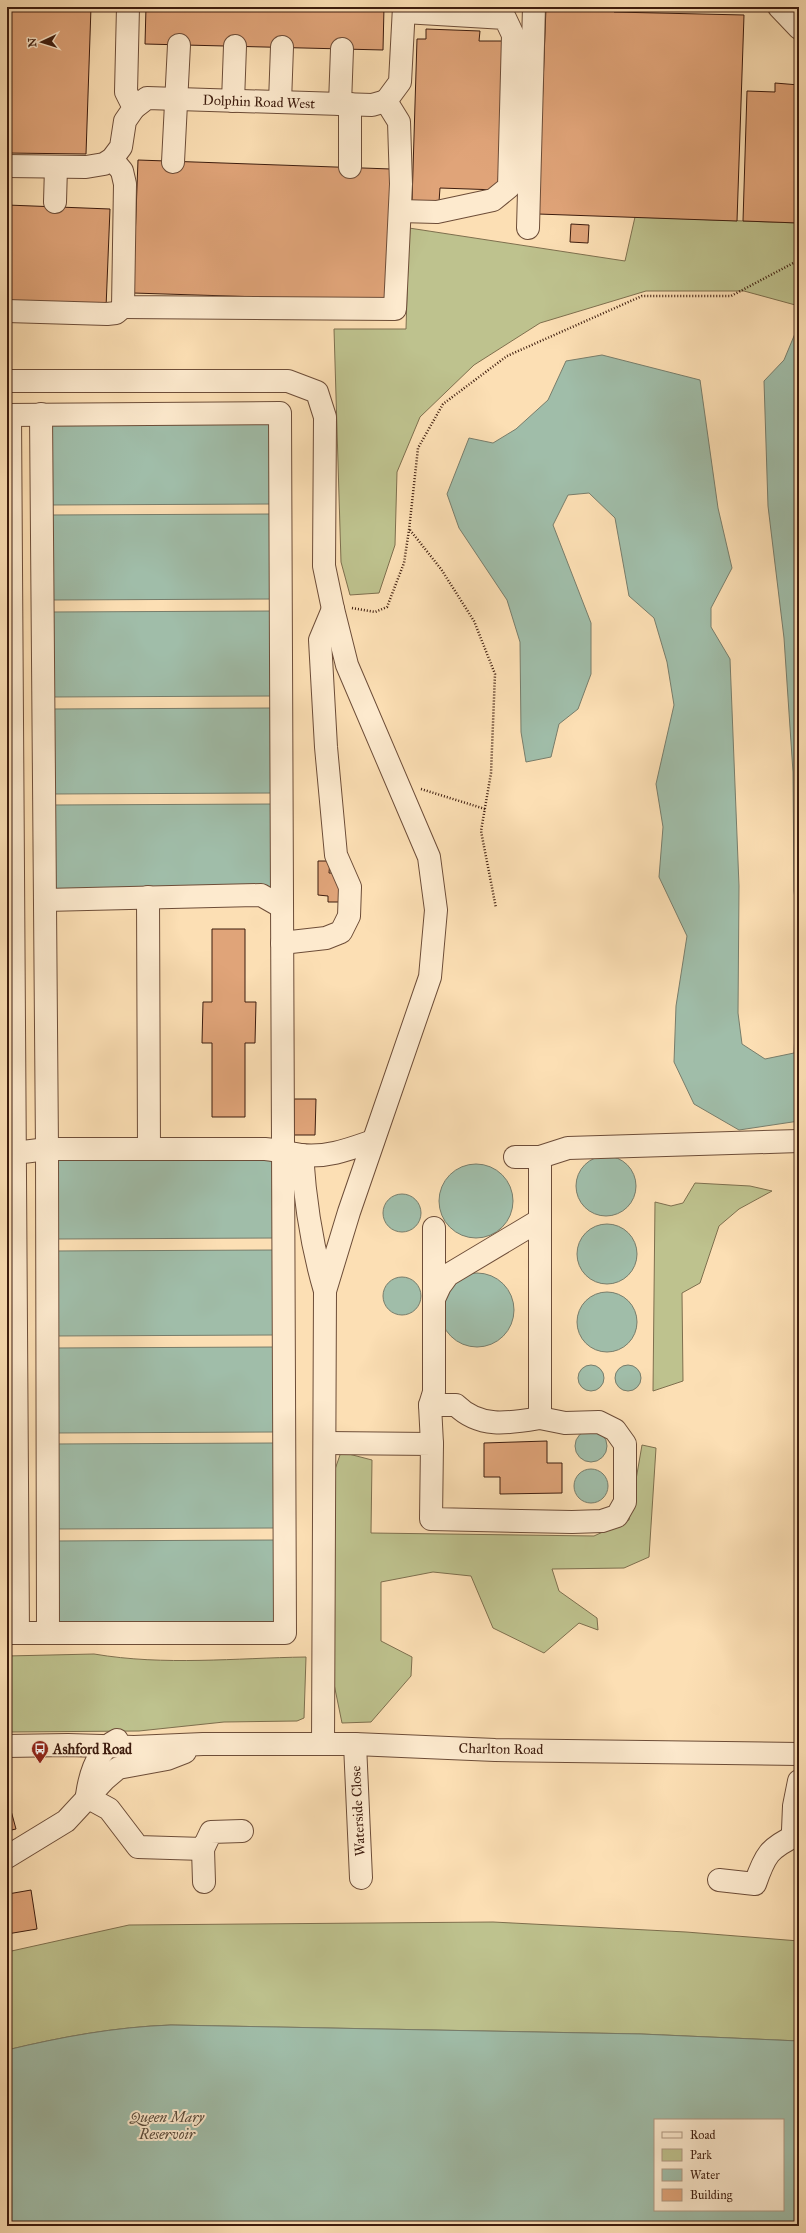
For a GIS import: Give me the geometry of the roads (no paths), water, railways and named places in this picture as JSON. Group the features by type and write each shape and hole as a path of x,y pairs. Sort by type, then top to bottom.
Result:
{"street":[{"path":"7,166 86,167 104,164 112,159 121,147 125,121 134,108 126,92 128,7"},
{"path":"528,228 534,7"},
{"path":"779,7 799,28"},
{"path":"7,311 107,314 116,313 123,307 395,309 401,184 399,122 386,100 400,82 404,9 504,18 513,35 508,187 493,200 486,202 436,212 400,211"},
{"path":"173,162 179,45"},
{"path":"233,101 235,46"},
{"path":"280,102 282,48"},
{"path":"342,49 350,167"},
{"name":"Dolphin Road West","path":"134,108 147,98 372,105 386,100"},
{"path":"112,159 122,171 125,184 123,307"},
{"path":"55,202 56,167"},
{"path":"7,381 288,381 317,392 325,416 324,566 333,609 347,665 430,857 436,910 430,978 349,1212 325,1291"},
{"path":"280,413 282,943 292,1153 285,1633 12,1633 17,1536 11,1439 16,1350 15,1153 10,1054 13,889 9,702 10,510 8,415 41,414 280,413"},
{"path":"41,414 47,1149 48,1633"},
{"path":"10,510 42,510"},
{"path":"282,943 326,938 341,932 349,916 350,887 336,855 326,747 320,640 333,609"},
{"path":"9,702 43,702"},
{"path":"12,801 44,800"},
{"path":"13,889 45,894 148,897 261,895 282,907"},
{"path":"148,897 149,1149"},
{"path":"10,994 46,994"},
{"path":"10,1054 46,1056"},
{"path":"15,1153 47,1149 149,1149 337,1154 373,1141"},
{"path":"515,1157 540,1157 568,1148 799,1141"},
{"path":"292,1153 304,1188 316,1259 325,1291 326,1443 323,1744"},
{"path":"540,1157 540,1418"},
{"path":"434,1300 440,1286 448,1275 540,1220"},
{"path":"430,1405 456,1405 466,1416 503,1424 540,1418 565,1423 600,1422 615,1430 625,1444 624,1502 617,1516 602,1521 572,1522 431,1519 432,1444 430,1405 434,1392 434,1228"},
{"path":"15,1248 47,1248"},
{"path":"16,1350 47,1350"},
{"path":"11,1439 48,1441"},
{"path":"326,1443 432,1444"},
{"path":"17,1536 48,1536"},
{"name":"Charlton Road","path":"7,1746 108,1745 132,1736 152,1735 186,1738 203,1744 355,1744 495,1750 799,1754"},
{"path":"7,1857 66,1821 110,1773 118,1768 167,1759 203,1744"},
{"name":"Waterside Close","path":"355,1744 362,1878"},
{"path":"87,1797 94,1768 108,1745"},
{"path":"718,1880 755,1884 768,1854 793,1838 794,1806 799,1781"},
{"path":"87,1797 109,1809 133,1843 138,1847 203,1848"},
{"path":"204,1882 203,1848 211,1832 242,1831"}],"water":[{"path":"799,324 799,934 794,891 793,772 784,638 768,506 764,381 784,360"},
{"path":"602,355 700,380 718,508 732,568 711,608 711,627 730,659 739,886 738,1013 742,1044 765,1059 794,1053 799,955 799,1121 739,1130 694,1104 674,1062 676,1006 687,936 659,877 663,827 656,784 674,705 667,662 654,618 629,596 615,518 589,493 568,495 553,525 591,623 591,674 578,709 559,724 551,757 526,762 521,732 520,642 507,600 459,528 447,494 469,438 493,443 516,429 548,400 566,361"},
{"path":"272,419 272,504 49,505 49,420"},
{"path":"273,514 274,599 51,600 50,515"},
{"path":"274,611 274,696 51,697 51,612"},
{"path":"274,708 274,793 51,794 51,709"},
{"path":"275,804 275,889 52,890 52,805"},
{"path":"277,1153 278,1238 55,1239 54,1154"},
{"path":"606,1156 618,1158 631,1169 634,1174 636,1186 634,1198 623,1211 618,1214 606,1216 594,1214 581,1203 578,1198 576,1186 578,1174 589,1161 594,1158"},
{"path":"469,1164 483,1164 497,1170 507,1180 513,1194 511,1215 507,1222 497,1232 483,1238 469,1238 455,1232 445,1222 439,1208 439,1194 445,1180 455,1170"},
{"path":"398,1194 406,1194 416,1199 420,1206 420,1220 416,1227 406,1232 398,1232 388,1227 386,1224 383,1217 383,1209 388,1199 391,1197"},
{"path":"607,1224 619,1226 632,1237 635,1242 637,1254 635,1266 624,1279 619,1282 607,1284 595,1282 582,1271 579,1266 577,1254 579,1242 590,1229 595,1226"},
{"path":"276,1250 276,1335 53,1336 53,1251"},
{"path":"477,1273 491,1276 503,1284 511,1296 514,1310 511,1324 503,1336 491,1344 477,1347 463,1344 451,1336 443,1324 440,1310 443,1296 451,1284 463,1276"},
{"path":"398,1277 406,1277 416,1282 420,1289 420,1303 416,1310 406,1315 398,1315 388,1310 386,1307 383,1300 383,1292 388,1282 391,1280"},
{"path":"607,1292 619,1294 632,1305 635,1310 637,1322 635,1334 624,1347 619,1350 607,1352 595,1350 582,1339 579,1334 577,1322 579,1310 590,1297 595,1294"},
{"path":"276,1347 277,1432 54,1433 53,1348"},
{"path":"591,1365 600,1369 604,1378 600,1387 591,1391 582,1387 578,1378 582,1369"},
{"path":"628,1365 637,1369 641,1378 637,1387 628,1391 619,1387 615,1378 619,1369"},
{"path":"588,1430 594,1430 603,1434 607,1446 603,1458 594,1462 588,1462 579,1458 575,1449 575,1443 579,1434"},
{"path":"276,1443 276,1528 53,1529 53,1444"},
{"path":"588,1469 594,1469 603,1474 607,1480 607,1492 603,1498 594,1503 588,1503 579,1498 574,1489 574,1483 579,1474"},
{"path":"276,1540 276,1625 53,1626 53,1541"},
{"name":"Queen Mary Reservoir","path":"171,2025 641,2034 799,2041 799,2226 7,2226 7,2050 88,2033"}],"place":[{"name":"Ashford Road","path":"40,1764"}]}
